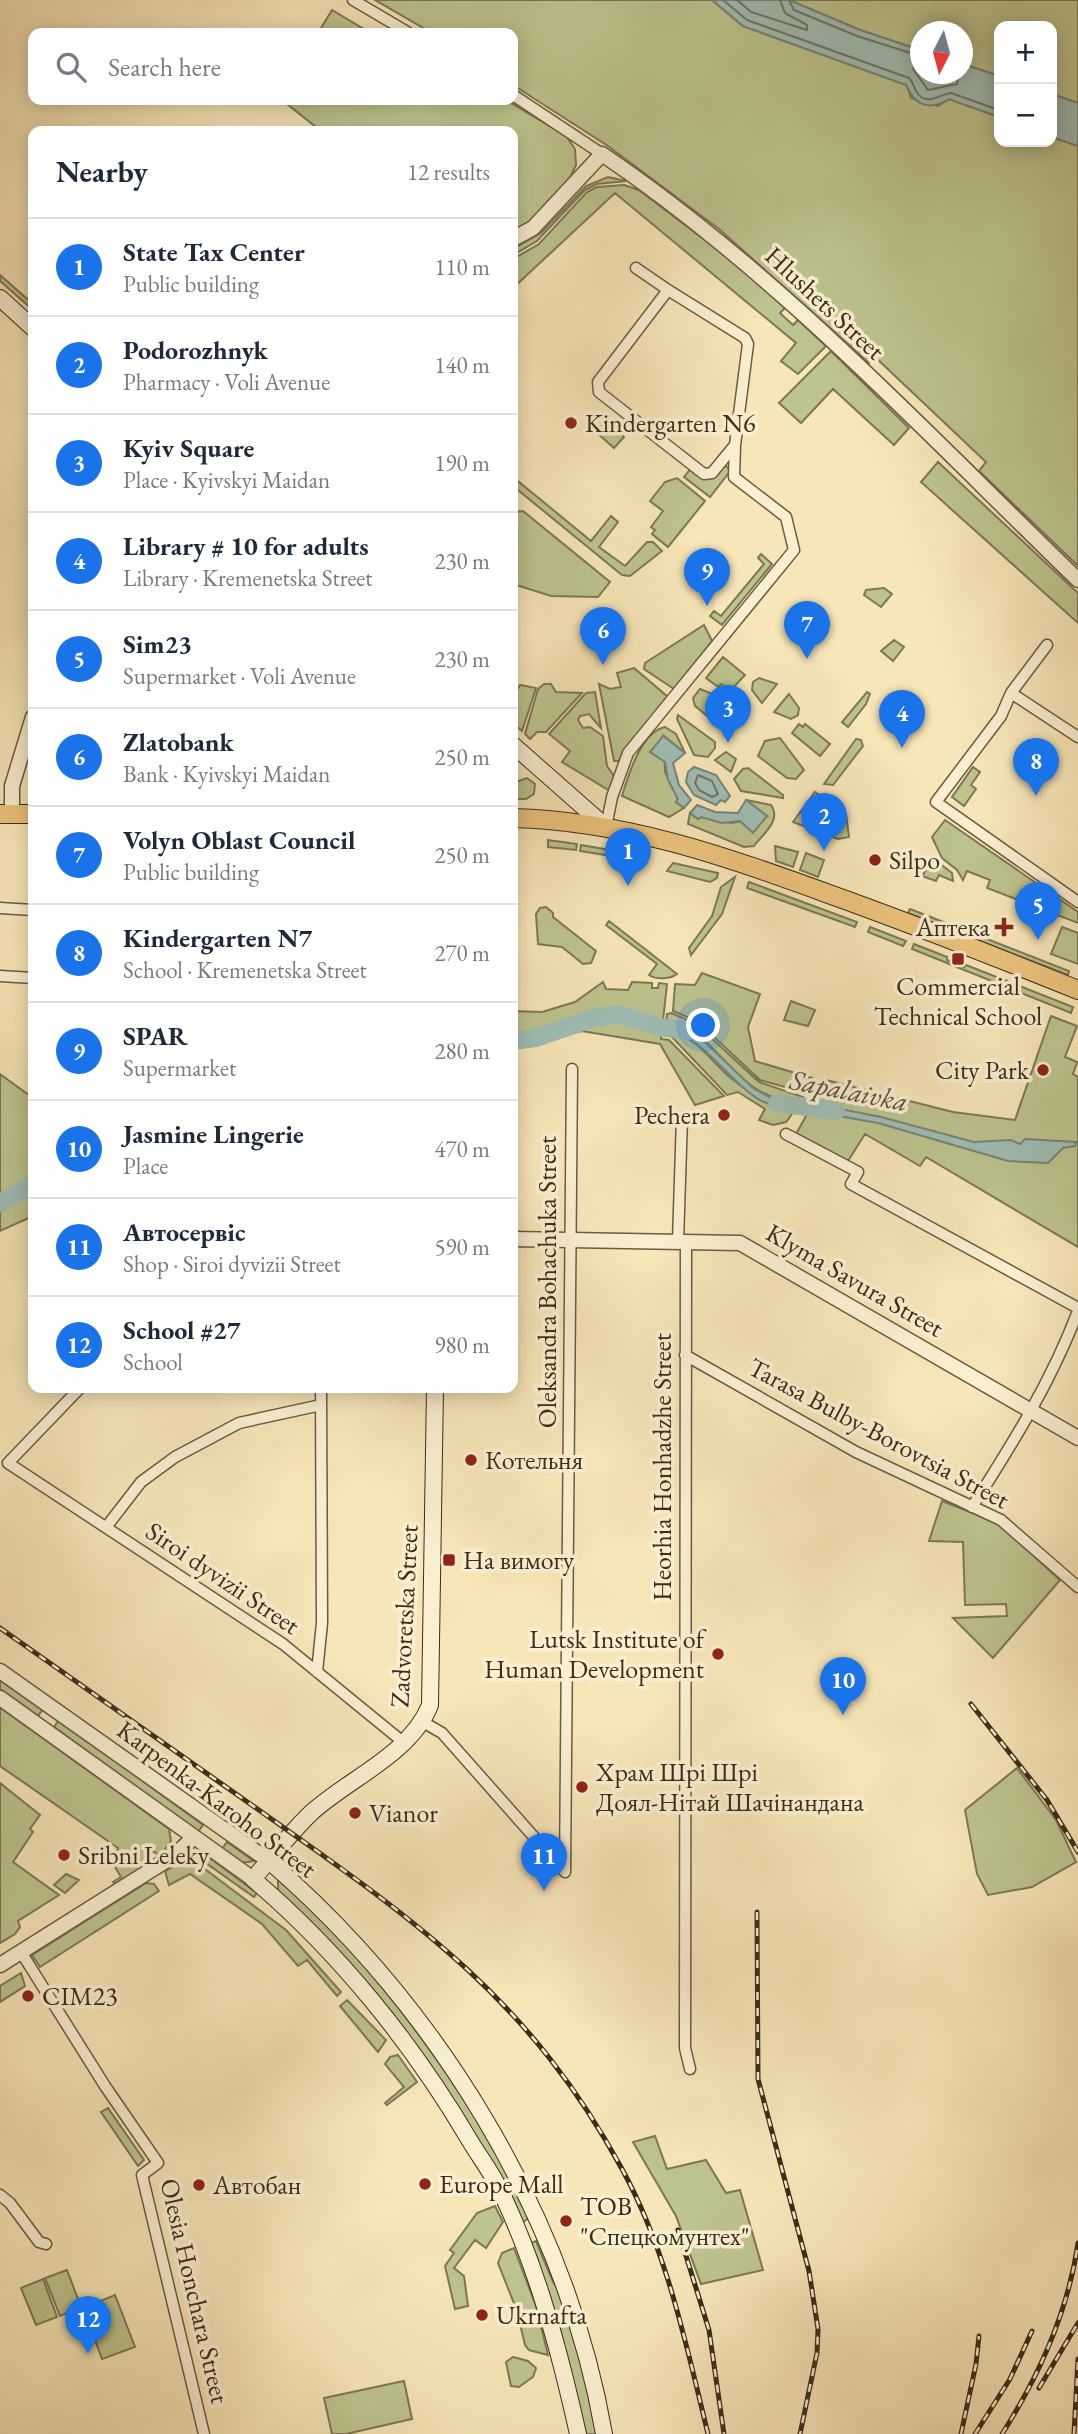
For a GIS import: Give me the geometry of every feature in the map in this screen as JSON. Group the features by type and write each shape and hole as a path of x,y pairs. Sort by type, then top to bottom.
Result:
{"main road":[{"path":"0,298 28,323"},
{"path":"518,750 597,825"},
{"path":"6,814 28,814"},
{"path":"518,818 597,825 704,850 1077,988"},
{"name":"Zadvoretska Street","path":"253,1879 308,1816 403,1742 423,1722 430,1705 435,1393"},
{"name":"Karpenka-Karoho Street","path":"269,1861 332,1920 420,2024 505,2153 540,2222 577,2315 604,2434"},
{"name":"Karpenka-Karoho Street","path":"253,1879 287,1908 343,1967 423,2067 501,2192 519,2232 563,2366 578,2434"},
{"path":"519,2232 540,2222"}],"street":[{"path":"353,0 401,28"},
{"name":"Hlushets Street","path":"518,98 644,183 748,264 834,343 1078,580"},
{"path":"518,236 533,228 602,154"},
{"path":"597,825 628,753 724,632 794,550 786,517 734,477 735,445 748,344 745,338 636,268"},
{"path":"668,290 598,382 599,392 704,474 712,473 735,445"},
{"path":"1047,645 1011,694 1001,716 936,802 1078,902"},
{"path":"1011,694 1078,737"},
{"path":"6,814 28,733"},
{"path":"0,908 28,910"},
{"path":"0,976 28,978"},
{"name":"Oleksandra Bohachuka Street","path":"423,1722 442,1732 565,1872 572,1069"},
{"name":"Heorhia Honhadzhe Street","path":"682,1118 685,1356 685,2048 690,2069"},
{"path":"786,1133 858,1172 851,1184 1078,1310 1060,1359 1033,1411 972,1507"},
{"name":"Klyma Savura Street","path":"518,1239 740,1242 1078,1438"},
{"name":"Tarasa Bulby-Borovtsia Street","path":"685,1356 856,1452 1001,1520 1078,1587"},
{"name":"Siroi dyvizii Street","path":"75,1393 8,1463 283,1644 403,1742"},
{"path":"317,1672 322,1623 321,1393"},
{"path":"107,1526 141,1482 175,1457 239,1423 321,1405"},
{"name":"Karpenka-Karoho Street","path":"0,1671 269,1861"},
{"name":"Karpenka-Karoho Street","path":"0,1698 253,1879"},
{"path":"42,1728 50,1714 62,1714"},
{"path":"0,1965 175,1855 194,1837"},
{"name":"Olesia Honchara Street","path":"21,1952 105,2086 158,2163 142,2175 204,2434"},
{"path":"0,2195 39,2242 46,2244"}],"green space":[{"path":"375,0 712,0 743,26 907,85 911,98 938,106 949,99 994,115 994,147 1057,147 1057,139 1078,146 1078,566 979,471 986,462 875,357 869,363 719,229 608,146 518,88 518,28 423,28"},
{"path":"789,0 1078,0 1078,103 1057,96 1057,21 994,21 994,74 973,67 973,21 910,21 910,47 860,30"},
{"path":"332,10 362,28 321,28"},
{"path":"288,105 514,105 566,136 575,149 576,165 570,178 527,225 518,230 518,126 315,126"},
{"path":"608,177 626,181 597,184 585,190 537,241 518,252 518,246 541,233 586,186"},
{"path":"624,185 639,190 743,269 785,308 780,313 793,325 798,320 826,346 798,374 781,361 796,343 615,193 518,283 518,256 539,244 587,192 597,187"},
{"path":"0,275 28,300 28,306 0,281"},
{"path":"831,351 909,428 894,445 833,389 801,423 779,403"},
{"path":"606,421 624,437 614,448 596,432"},
{"path":"938,462 1078,593 1078,623 921,482"},
{"path":"723,464 731,470 710,497 684,477 691,468 703,476"},
{"path":"677,478 705,501 668,547 652,534 655,530 651,527 663,511 650,501 665,482"},
{"path":"518,481 591,541 611,516 618,522 599,547 625,566 647,542 653,542 662,551 630,576 622,575 518,490"},
{"path":"523,511 610,582 598,597 551,596 518,586 518,512"},
{"path":"761,554 772,564 722,625 710,616 714,611 721,616 764,564 758,558"},
{"path":"884,588 892,594 881,607 864,595 866,590"},
{"path":"704,625 712,641 674,689 644,669 645,663"},
{"path":"894,640 904,647 893,661 881,651"},
{"path":"723,657 745,675 730,691 721,684 718,687 706,678"},
{"path":"634,668 668,697 620,761 614,761 599,684 610,689 621,687 617,673"},
{"path":"759,678 777,684 762,703 752,690 753,682"},
{"path":"544,684 551,684 556,692 582,693 546,732 537,732 530,739 525,734 538,689"},
{"path":"520,685 536,688 522,731 518,727"},
{"path":"700,689 735,703 737,718 730,728 723,729 695,706 693,698"},
{"path":"595,692 601,728 589,714 580,716 578,720 583,728 590,727 603,736 607,766 614,776 610,791 562,762 570,751 549,734 586,693"},
{"path":"867,692 870,694 866,704 848,727 842,722"},
{"path":"789,694 799,708 798,715 791,719 774,712"},
{"path":"678,715 715,742 715,748 708,757 694,755 677,719"},
{"path":"799,724 803,727 805,724 830,744 820,756 792,733"},
{"path":"665,727 676,734 685,753 664,736 665,772 678,799 676,802 684,808 669,817 622,796 642,746 649,737"},
{"path":"780,738 804,770 796,779 787,778 758,756 765,741"},
{"path":"856,739 861,740 863,746 833,785 824,784"},
{"path":"726,752 736,759 731,772 715,760"},
{"path":"973,767 980,772 971,785 976,789 964,806 952,797"},
{"path":"748,768 783,795 783,798 741,791 734,779 743,769"},
{"path":"527,778 535,784 534,794 526,799 518,799 518,781"},
{"path":"815,792 846,814 849,837 838,839 793,822"},
{"path":"746,800 771,805 774,811 770,827 754,846 744,847 688,824 690,813 698,819 701,817 732,823 767,816"},
{"path":"945,820 1078,912 1078,923 987,888 990,880 967,871 963,880 957,870 942,858 932,837"},
{"path":"548,840 577,844 576,850 548,847"},
{"path":"581,845 627,853 623,858 580,851"},
{"path":"775,846 798,852 793,867 776,861"},
{"path":"806,853 824,860 818,877 800,870"},
{"path":"934,859 952,873 953,881 939,875 936,881 922,876"},
{"path":"673,863 718,873 717,878 710,882 667,871"},
{"path":"735,877 722,914 691,955 689,948 712,916 721,887"},
{"path":"749,882 857,922 855,927 747,888"},
{"path":"546,907 553,913 553,917 596,951 591,963 583,964 562,947 538,944 536,914 540,908"},
{"path":"910,909 1069,971 1068,975 908,913"},
{"path":"609,921 677,974 663,978 649,975 657,964 606,925"},
{"path":"870,927 906,941 903,946 868,932"},
{"path":"1062,927 1078,933 1078,964 1051,954"},
{"path":"914,944 964,967 966,965 1073,1007 1071,1013 912,949"},
{"path":"702,973 760,994 748,1027 755,1061 812,1078 806,1093 760,1080 697,1021 673,1011 675,984 695,985"},
{"path":"603,982 606,989 628,990 632,982 652,983 652,988 658,988 659,983 667,984 661,1039 669,1040 724,1096 695,1105 660,1044 582,1031 518,1047 518,1011 542,1012 575,1002"},
{"path":"791,1001 815,1010 808,1026 784,1020"},
{"path":"671,1013 695,1023 759,1082 803,1097 800,1103 781,1100 752,1086 693,1031 666,1025 667,1014"},
{"path":"1051,1016 1077,1026 1065,1057 1077,1062 1073,1074 1078,1077 1078,1247 926,1157 920,1166 865,1134 848,1161 796,1134 826,1080 953,1112 1015,1120"},
{"path":"666,1031 677,1033 694,1043 738,1084 754,1094 795,1110 786,1122 773,1125 759,1120 765,1109 738,1092 727,1095 671,1036 665,1035"},
{"path":"0,1074 28,1094 28,1218 0,1231"},
{"path":"942,1501 998,1523 1060,1580 993,1658 953,1618 1007,1616 1006,1604 965,1605 963,1542 929,1541"},
{"path":"0,1678 43,1709 38,1716 0,1689"},
{"path":"0,1707 169,1829 171,1841 160,1856 153,1851 144,1866 116,1884 113,1882 121,1877 112,1862 118,1848 0,1766"},
{"path":"59,1720 203,1825 198,1832 54,1727"},
{"path":"1017,1768 1056,1820 1076,1862 1032,1887 988,1895 977,1874 965,1810"},
{"path":"0,1783 40,1815 30,1829 33,1832 13,1862 59,1895 18,1921 20,1927 15,1934 0,1943"},
{"path":"227,1842 254,1861 241,1863 222,1849"},
{"path":"196,1856 207,1856 257,1893 254,1897"},
{"path":"187,1859 201,1866 286,1930 341,1992 337,1996 307,1960 298,1966 262,1924 190,1874 169,1885 165,1871"},
{"path":"66,1874 79,1880 65,1893 54,1885"},
{"path":"278,1879 351,1950 420,2036 481,2128 531,2217 523,2222 381,2006 315,1927 278,1891"},
{"path":"146,1883 154,1884 159,1891 40,1967 32,1955"},
{"path":"21,1973 25,1986 0,2002 0,1986"},
{"path":"347,2000 386,2040 378,2052 340,2006"},
{"path":"398,2055 417,2082 387,2105 385,2103 404,2087 385,2064 390,2057"},
{"path":"108,2108 144,2160 138,2166 101,2112"},
{"path":"655,2136 667,2169 706,2160 726,2193 740,2190 763,2270 701,2284 676,2216 633,2142"},
{"path":"495,2206 503,2222 486,2248 475,2240 454,2268 464,2276 468,2306 455,2309 445,2266 454,2253 450,2250 477,2213"},
{"path":"536,2241 553,2282 566,2301 600,2434 584,2434 560,2328 531,2243"},
{"path":"514,2248 536,2306 548,2355 529,2350 525,2345 517,2311 498,2263 502,2253"},
{"path":"67,2270 81,2307 60,2316 45,2278"},
{"path":"43,2279 57,2317 36,2325 21,2288"},
{"path":"115,2295 135,2347 102,2359 83,2308"},
{"path":"513,2357 528,2361 536,2368 533,2377 519,2387 511,2386 506,2362"},
{"path":"404,2381 412,2419 346,2434 332,2434 324,2398"}],"water":[{"path":"712,0 789,0 860,30 910,47 910,84 973,84 973,67 994,74 994,115 949,99 935,105 923,104 914,98 906,85 743,26"},
{"path":"1057,96 1078,103 1078,146 1057,139"},
{"path":"663,736 685,753 673,763 679,785 691,800 684,808 676,802 678,799 668,780 665,762 650,752"},
{"path":"694,767 716,775 730,796 725,802 721,800 716,805 694,795 686,782 688,772"},
{"path":"746,800 767,816 753,833 740,821 722,823 701,817 698,819 690,813 697,805 715,812 738,813"},
{"path":"666,1025 691,1029 753,1088 773,1099 800,1103 795,1110 758,1099 746,1091 703,1049 680,1035 666,1031"},
{"path":"816,1104 881,1117 974,1142 1011,1140 1020,1144 1025,1139 1076,1142 1075,1146 1063,1148 1048,1163 1008,1161 878,1123 811,1111"}],"waterway":[{"name":"Sapalaivka","path":"518,1040 536,1038 594,1018 618,1014 660,1027 688,1031"},
{"name":"Sapalaivka","path":"777,1103 836,1111"},
{"name":"Sapalaivka","path":"0,1203 28,1187"}],"railway":[{"path":"0,1628 366,1886 462,1965 506,2008 547,2055 586,2108 638,2200 674,2298 708,2434"},
{"path":"971,1704 1047,1800 1078,1852"},
{"path":"757,1912 758,2079 809,2271 818,2329 817,2353 800,2434"},
{"path":"678,2230 709,2330 724,2434"},
{"path":"1002,2434 1050,2343 1067,2294 1078,2243"},
{"path":"1039,2388 1078,2323"},
{"path":"975,2434 1010,2379 1032,2331"},
{"path":"961,2434 976,2364 979,2336"},
{"path":"1074,2434 1078,2359"}],"place":[{"name":"Kindergarten N6","path":"571,423"},
{"name":"SPAR","path":"707,606"},
{"name":"Volyn Oblast Council","path":"807,659"},
{"name":"Zlatobank","path":"603,665"},
{"name":"Kyiv Square","path":"728,743"},
{"name":"Library # 10 for adults","path":"902,748"},
{"name":"Kindergarten N7","path":"1036,796"},
{"name":"Podorozhnyk","path":"824,851"},
{"name":"Silpo","path":"875,860"},
{"name":"State Tax Center","path":"628,886"},
{"name":"Аптека","path":"1004,927"},
{"name":"Sim23","path":"1038,940"},
{"name":"Commercial Technical School","path":"958,959"},
{"name":"City Park","path":"1043,1070"},
{"name":"Pechera","path":"724,1115"},
{"name":"Котельня","path":"471,1460"},
{"name":"На вимогу","path":"449,1560"},
{"name":"Lutsk Institute of Human Development","path":"718,1654"},
{"name":"Jasmine Lingerie","path":"843,1715"},
{"name":"Храм Шрі Шрі Доял-Нітай Шачінандана","path":"582,1787"},
{"name":"Vianor","path":"355,1813"},
{"name":"Sribni Leleky","path":"64,1855"},
{"name":"Автосервіс","path":"544,1891"},
{"name":"СІМ23","path":"28,1996"},
{"name":"Europe Mall","path":"425,2184"},
{"name":"Автобан","path":"199,2185"},
{"name":"ТОВ \"Спецкомунтех\"","path":"566,2221"},
{"name":"Ukrnafta","path":"482,2315"},
{"name":"School #27","path":"88,2354"}]}
